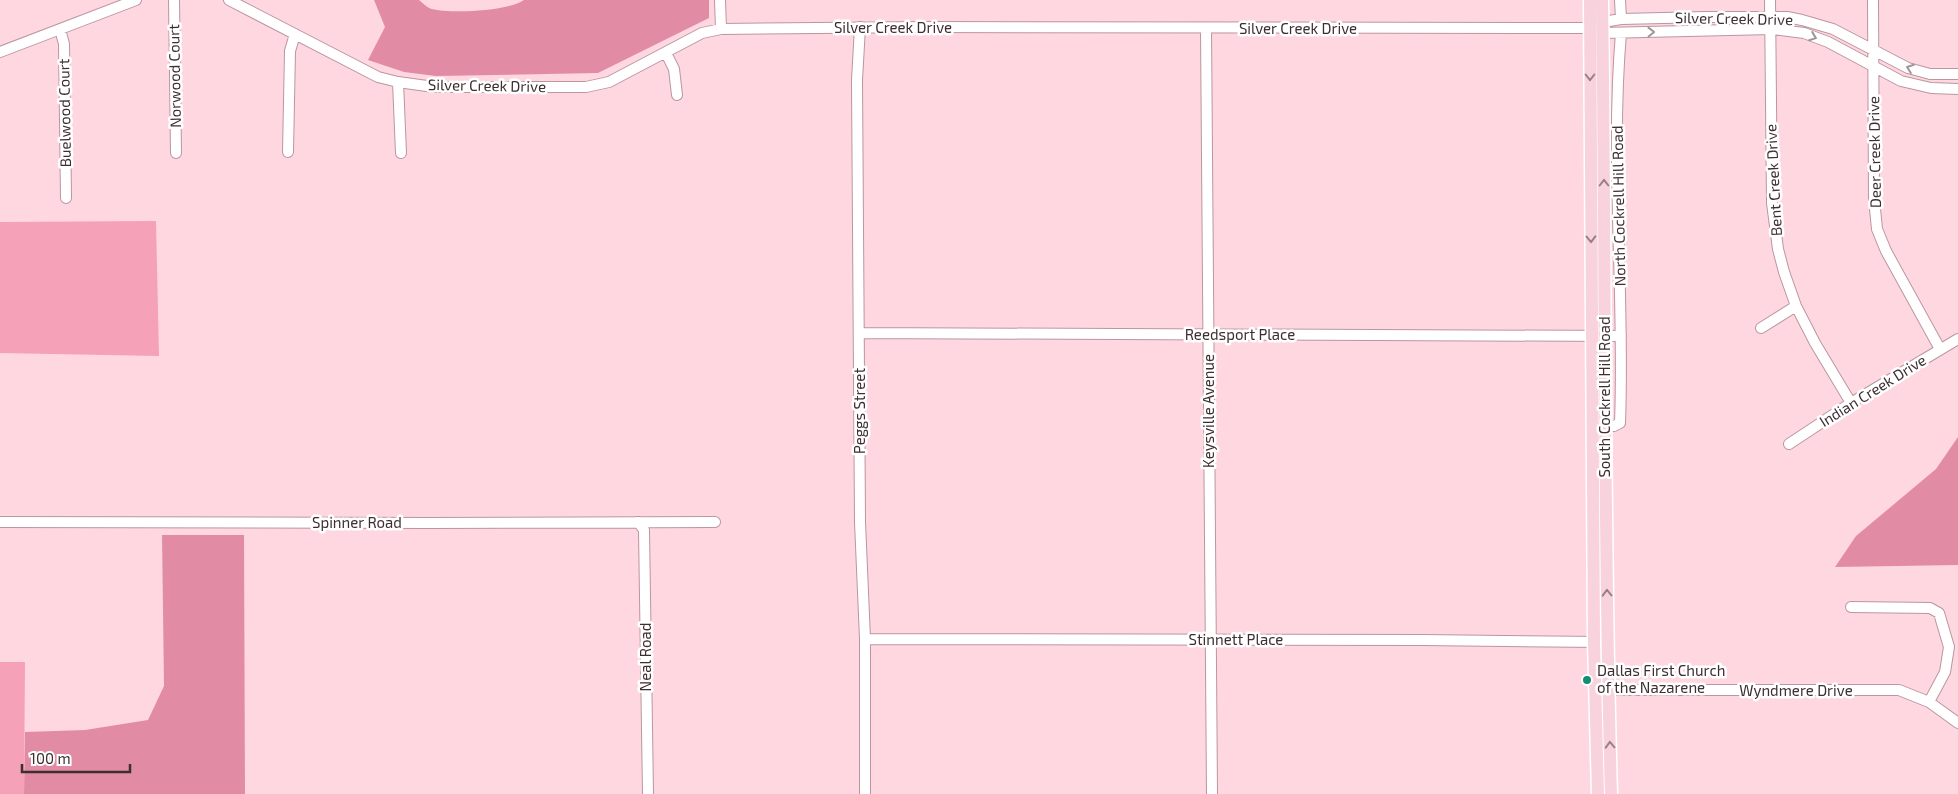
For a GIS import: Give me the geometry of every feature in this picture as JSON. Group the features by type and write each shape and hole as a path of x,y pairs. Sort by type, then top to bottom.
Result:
{"main road":[{"name":"South Cockrell Hill Road","path":"1590,0 1598,336 1604,426 1608,642 1602,690 1598,794"},
{"name":"South Cockrell Hill Road","path":"1602,0 1604,207 1598,336 1594,642 1602,690 1611,794"}],"street":[{"path":"0,52 136,0"},
{"name":"Norwood Court","path":"174,0 176,153"},
{"name":"Silver Creek Drive","path":"230,0 378,77 434,87 586,87 609,82 702,32 721,29 860,27 1590,28 1603,27 1621,19 1770,17 1802,20 1833,29 1908,68 1930,74 1958,74"},
{"path":"720,0 721,29"},
{"path":"1620,0 1621,19"},
{"name":"Bent Creek Drive","path":"1770,0 1774,222 1784,272 1796,306 1815,343 1851,403"},
{"name":"Deer Creek Drive","path":"1873,0 1874,199 1878,229 1886,252 1940,349"},
{"name":"Peggs Street","path":"860,27 858,80 860,522 864,639 865,794"},
{"name":"Silver Creek Drive","path":"1603,27 1620,33 1772,29 1804,33 1828,42 1902,81 1931,88 1958,89"},
{"name":"Keysville Avenue","path":"1206,28 1212,794"},
{"name":"Buelwood Court","path":"60,29 64,44 66,198"},
{"name":"North Cockrell Hill Road","path":"1604,426 1614,426 1620,423 1621,336 1617,206 1620,33"},
{"path":"288,152 290,51 295,34"},
{"path":"666,53 674,69 677,96"},
{"path":"398,82 401,153"},
{"path":"1604,207 1617,206"},
{"path":"1761,328 1796,306"},
{"name":"Reedsport Place","path":"860,334 1621,336"},
{"name":"Indian Creek Drive","path":"1789,444 1851,403 1958,339"},
{"name":"Spinner Road","path":"0,522 715,522"},
{"name":"Neal Road","path":"638,522 644,530 648,794"},
{"path":"1851,607 1930,608 1939,613 1948,647 1945,672 1930,702"},
{"name":"Stinnett Place","path":"864,639 1608,642"},
{"name":"Wyndmere Drive","path":"1602,690 1899,690 1930,702 1958,723"}],"shaded area":[{"path":"374,0 419,0 432,9 466,11 506,7 524,0 709,0 709,18 598,73 436,76 404,72 368,60 385,27"},
{"path":"156,221 159,356 0,353 0,222"},
{"path":"1958,437 1958,565 1835,567 1856,536 1936,469"},
{"path":"162,535 244,535 245,794 24,794 25,732 85,730 148,720 164,686"},
{"path":"0,662 25,662 24,794 0,794"}],"place":[{"name":"Dallas First Church of the Nazarene","path":"1587,680"}]}
